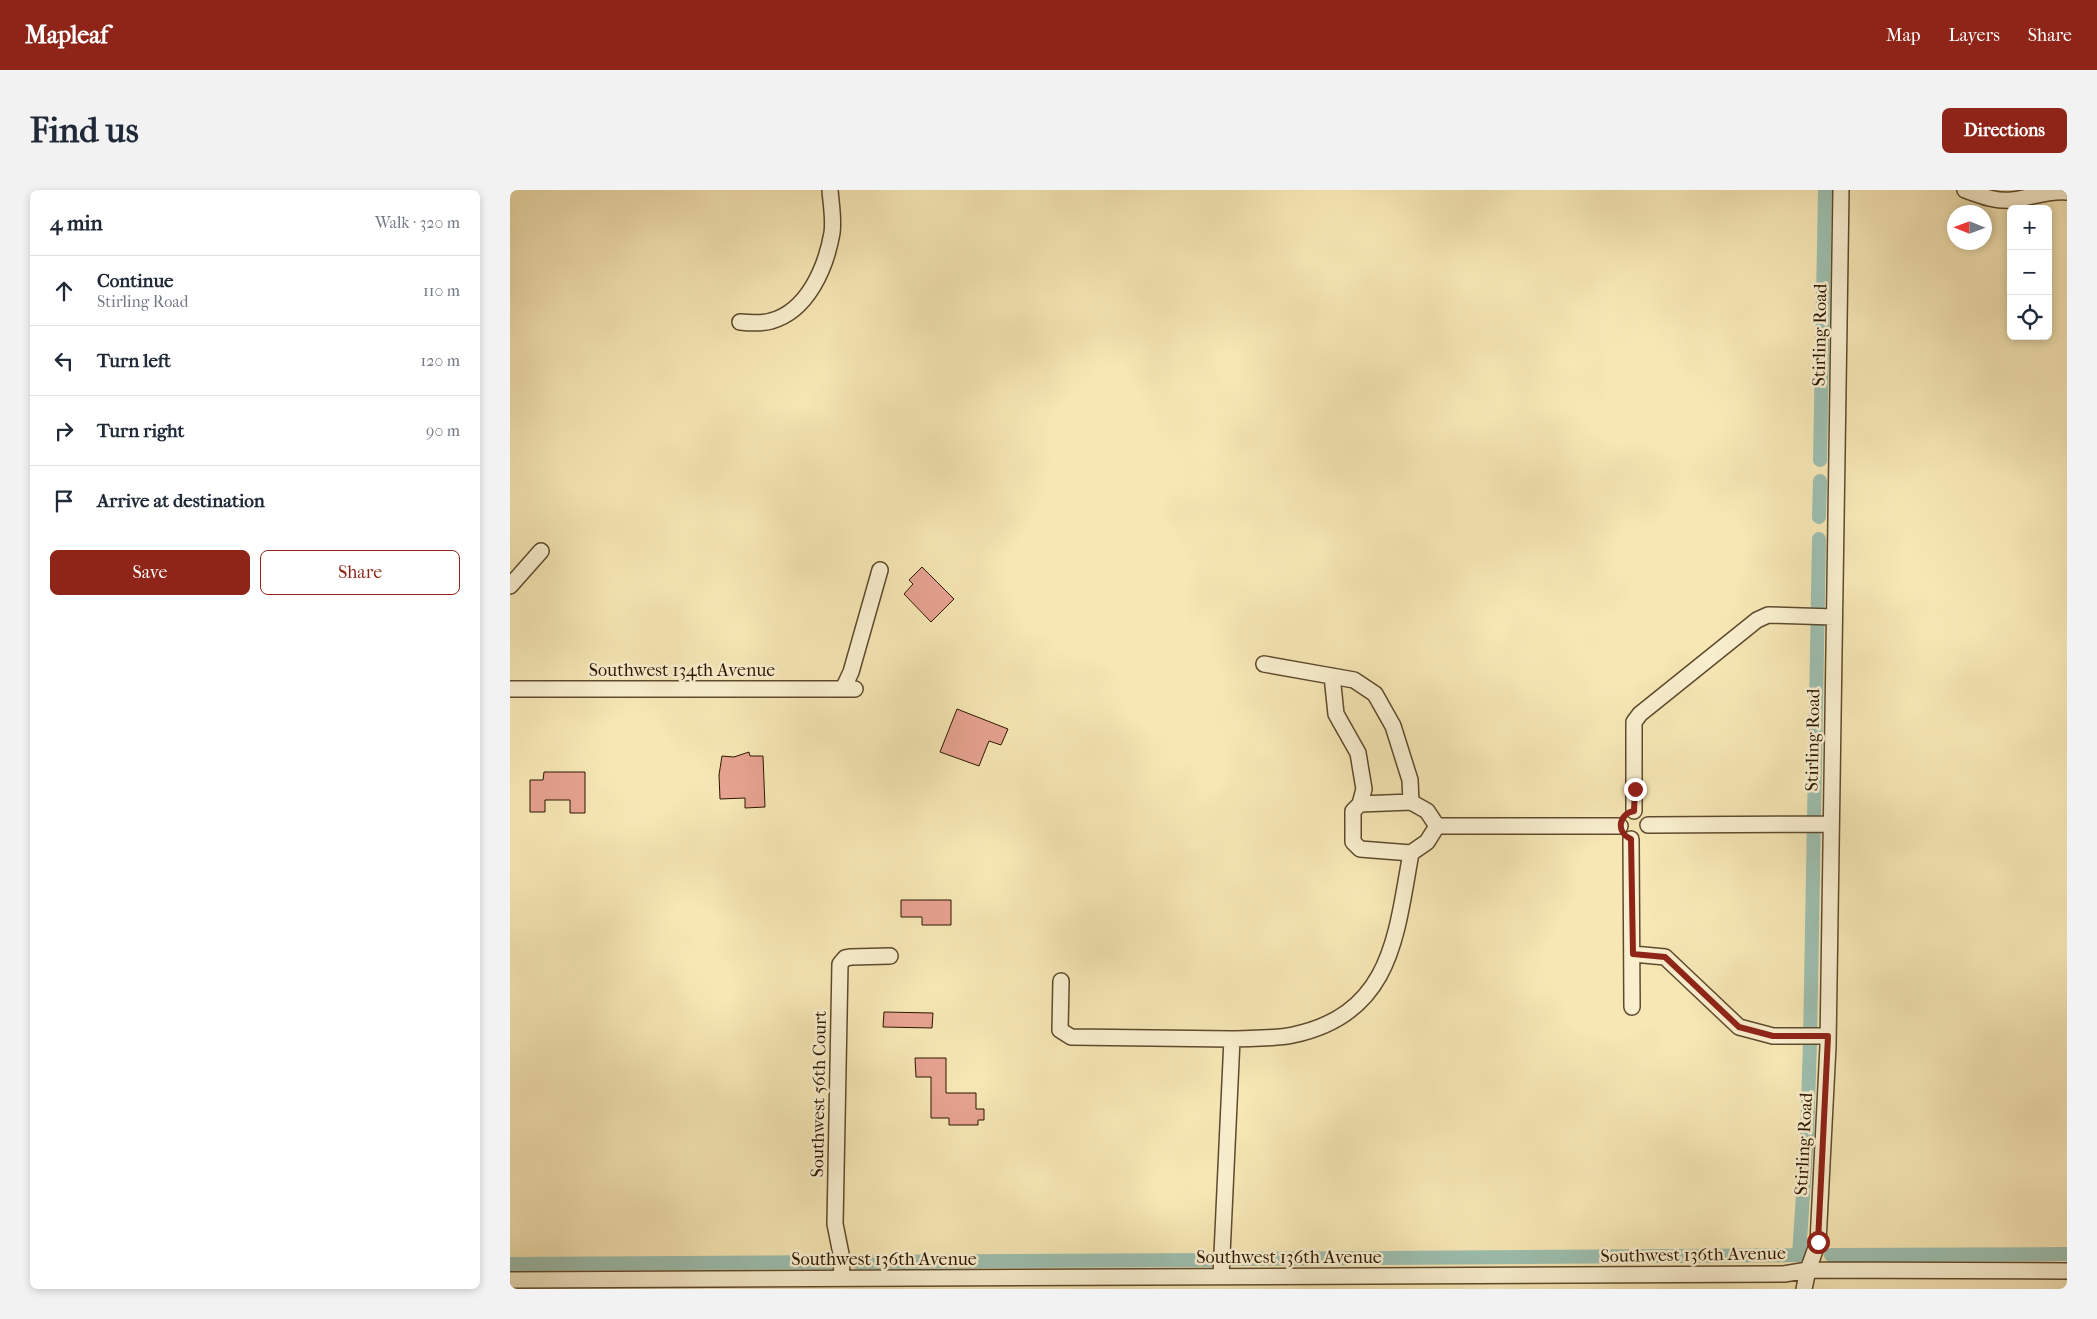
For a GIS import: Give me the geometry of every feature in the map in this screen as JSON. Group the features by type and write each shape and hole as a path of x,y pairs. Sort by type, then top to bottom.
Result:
{"street":[{"path":"740,322 772,321 799,306 812,290 824,262 832,231 830,190"},
{"name":"Stirling Road","path":"1804,1289 1808,1270 1818,1242 1828,1036 1841,190"},
{"path":"1965,190 1988,198 2010,200 2046,193 2067,192"},
{"path":"510,586 541,552"},
{"name":"Southwest 134th Avenue","path":"510,689 849,688 851,672 880,570"},
{"path":"1634,811 1634,722 1640,714 1757,620 1768,615 1834,617"},
{"path":"1264,664 1354,680 1375,694 1393,726 1410,780 1411,802"},
{"path":"1332,676 1336,714 1358,753 1364,789 1360,804 1353,811 1353,842 1360,849 1411,853 1427,842 1437,826"},
{"path":"1360,804 1411,802 1427,811 1437,826"},
{"path":"1634,811 1643,814 1648,825 1644,836 1631,839 1624,834 1620,826 1626,814 1634,811"},
{"path":"1648,825 1831,824"},
{"path":"1437,826 1620,826"},
{"path":"1631,839 1632,1007"},
{"path":"1061,981 1060,1030 1071,1037 1232,1039 1292,1036 1313,1029 1344,1015 1365,998 1381,975 1392,949 1411,853"},
{"path":"1633,954 1665,957 1739,1027 1773,1036 1828,1036"},
{"name":"Southwest 56th Court","path":"842,1278 841,1254 835,1224 840,964 845,958 852,956 890,956"},
{"path":"1221,1276 1232,1039"},
{"name":"Southwest 136th Avenue","path":"510,1280 638,1284 816,1284 842,1278 1009,1283 1221,1276 1774,1274 1808,1270 2067,1271"}],"building":[{"path":"922,567 954,599 931,622 904,594 913,584 909,580"},
{"path":"957,709 1008,729 1001,745 989,741 979,766 940,752"},
{"path":"749,752 750,756 763,756 765,807 745,808 745,798 720,799 719,775 722,756 734,757"},
{"path":"544,772 585,772 585,813 570,813 570,800 545,800 545,812 530,812 530,780 543,780"},
{"path":"901,900 951,900 951,925 922,925 922,917 901,917"},
{"path":"884,1012 933,1013 932,1028 883,1027"},
{"path":"915,1058 946,1058 946,1093 976,1093 976,1109 984,1109 984,1120 978,1120 978,1125 949,1125 949,1118 931,1118 931,1077 916,1077"}],"waterway":[{"path":"1820,460 1825,190"},
{"path":"1819,517 1820,481"},
{"path":"1232,1259 1799,1255 1807,1135 1810,1042 1819,539"},
{"path":"1831,1255 2067,1254"},
{"path":"857,1262 1211,1260"},
{"path":"510,1264 836,1262"}],"route":[{"path":"1635,789 1634,811 1623,817 1620,826 1621,831 1627,838 1631,839 1633,954 1665,957 1739,1027 1773,1036 1828,1036 1818,1242"}]}
